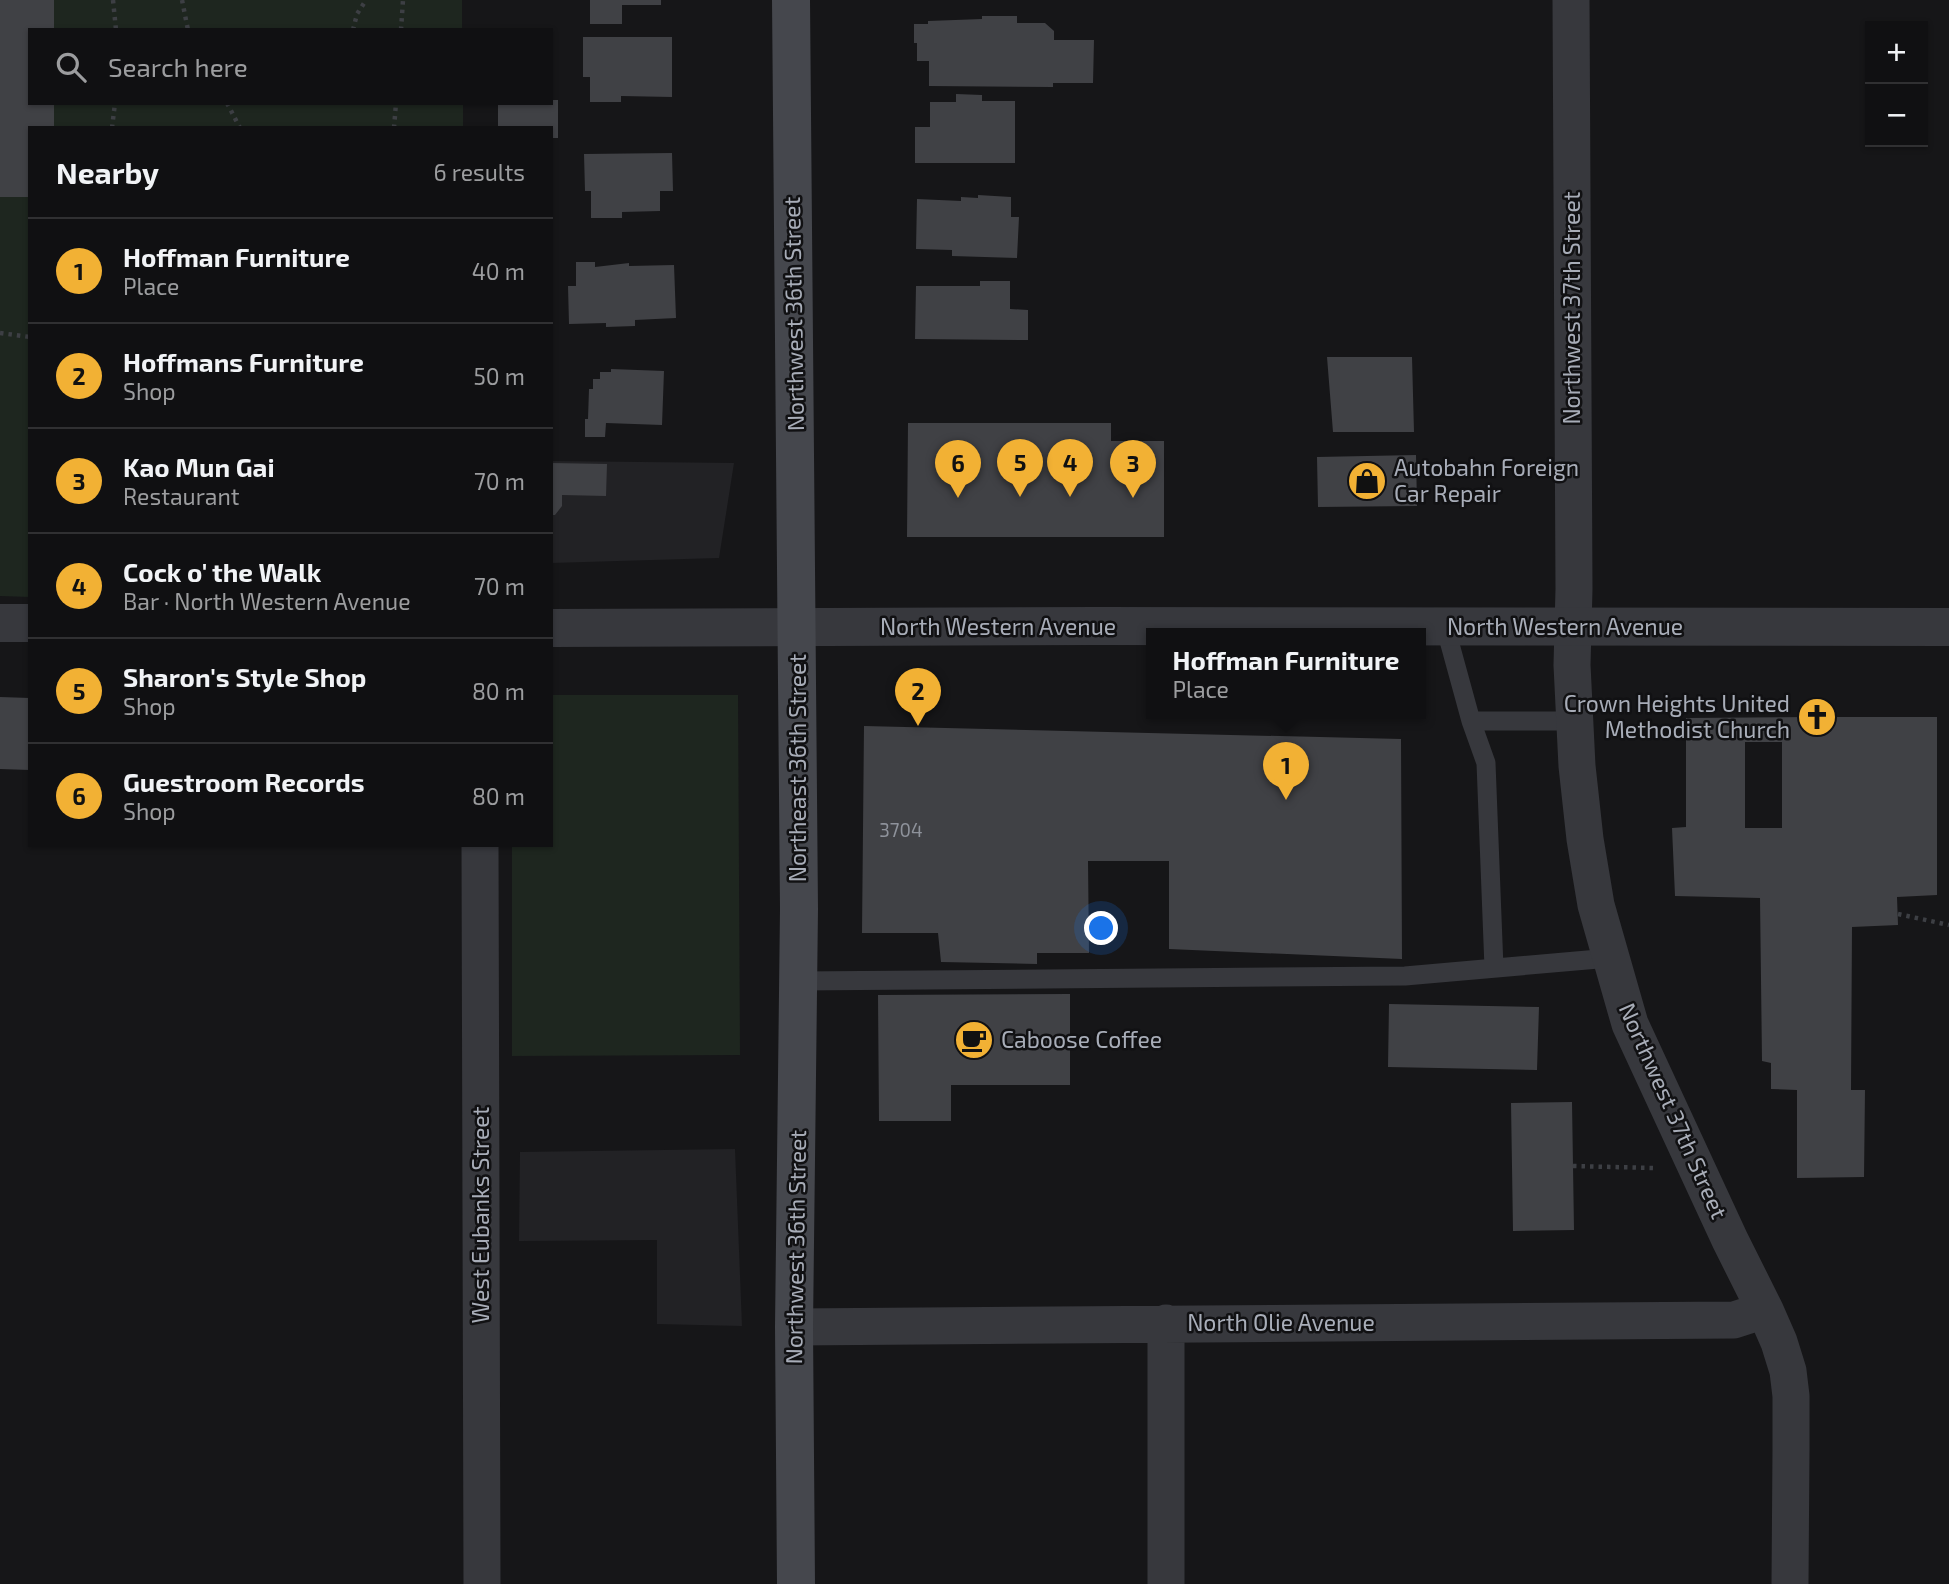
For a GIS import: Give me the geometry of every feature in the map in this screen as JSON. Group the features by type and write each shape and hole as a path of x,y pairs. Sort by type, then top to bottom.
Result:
{"main road":[{"name":"Northwest 36th Street","path":"791,0 797,628"},
{"name":"Northeast 36th Street","path":"797,628 799,909"},
{"name":"Northwest 36th Street","path":"796,1584 794,1327 799,909"}],"street":[{"name":"Northwest 37th Street","path":"1571,0 1572,665 1577,766 1585,839 1596,905 1630,1024 1765,1310 1782,1352 1791,1396 1790,1584"},
{"path":"0,623 28,623"},
{"name":"North Western Avenue","path":"553,628 1949,627"},
{"name":"West Eubanks Street","path":"480,847 482,1584"},
{"name":"North Olie Avenue","path":"794,1327 1734,1320 1765,1310"},
{"path":"1166,1323 1166,1584"}],"lane":[{"path":"1444,626 1486,763 1494,968"},
{"path":"1471,721 1575,721"},
{"path":"799,981 1405,976 1610,958"}],"path":[{"path":"113,0 116,28"},
{"path":"182,0 188,28"},
{"path":"353,28 356,14 366,0"},
{"path":"401,28 402,0"},
{"path":"112,126 115,105"},
{"path":"228,105 239,126"},
{"path":"394,126 396,105"},
{"path":"0,333 28,337"},
{"path":"1898,914 1949,925"},
{"path":"1573,1166 1663,1168"}],"shaded area":[{"path":"0,0 462,0 462,28 28,28 28,105 463,105 463,126 28,126 28,597 0,596"},
{"path":"553,461 734,463 719,558 553,563"},
{"path":"553,695 738,695 740,1055 512,1056 512,847 553,847"},
{"path":"735,1149 742,1326 657,1324 657,1240 519,1241 520,1152"}],"building":[{"path":"0,0 54,0 54,28 28,28 28,105 54,105 54,126 28,126 28,197 0,197"},
{"path":"590,0 661,0 661,5 622,5 622,24 590,24"},
{"path":"982,16 1017,16 1017,23 1045,23 1054,31 1054,40 1094,40 1093,83 1053,83 1053,87 929,86 929,61 917,61 914,24 982,19"},
{"path":"583,37 672,37 672,97 621,96 621,102 590,102 590,77 583,77"},
{"path":"956,94 982,95 982,101 1015,101 1015,163 915,163 915,127 930,127 930,102 956,102"},
{"path":"553,100 558,100 558,138 553,138 553,126 498,126 498,105 553,105"},
{"path":"672,153 673,191 660,191 660,211 622,212 622,218 591,218 591,191 585,191 584,154"},
{"path":"978,195 1011,197 1011,217 1019,217 1017,258 952,256 952,250 916,249 917,199 961,201 961,197 978,198"},
{"path":"576,262 595,262 595,267 629,263 629,266 674,265 676,318 635,320 635,326 606,327 606,323 569,324 568,286 576,286"},
{"path":"980,281 1010,281 1010,309 1028,310 1028,340 915,339 916,286 980,286"},
{"path":"1327,357 1412,357 1414,432 1333,432"},
{"path":"611,369 664,371 662,425 606,423 605,437 585,437 589,389 593,389 593,379 600,379 600,372 611,372"},
{"path":"908,423 1111,423 1111,441 1164,441 1164,537 907,537"},
{"name":"Autobahn Foreign Car Repair","path":"1416,455 1417,506 1318,507 1317,457"},
{"path":"553,463 607,464 606,496 562,495 562,506 555,515"},
{"path":"0,697 28,698 28,770 0,769"},
{"path":"1937,717 1937,895 1897,897 1898,925 1852,927 1851,1090 1865,1090 1864,1177 1797,1178 1797,1090 1771,1089 1771,1063 1762,1061 1760,898 1675,896 1672,828 1686,827 1686,718","holes":["1745,742 1782,742 1782,828 1745,828"]},
{"path":"864,726 1401,739 1402,959 1169,949 1169,861 1088,861 1089,953 1037,953 1037,964 941,962 938,933 862,933"},
{"name":"Caboose Coffee","path":"1070,994 1070,1085 951,1085 951,1121 879,1121 878,995"},
{"path":"1389,1004 1539,1007 1537,1070 1388,1067"},
{"path":"1572,1102 1574,1230 1513,1231 1511,1103"}],"place":[{"name":"Autobahn Foreign Car Repair","path":"1367,481"},
{"name":"Sharon's Style Shop","path":"1020,497"},
{"name":"Cock o' the Walk","path":"1070,497"},
{"name":"Guestroom Records","path":"958,498"},
{"name":"Kao Mun Gai","path":"1133,498"},
{"name":"Crown Heights United Methodist Church","path":"1817,717"},
{"name":"Hoffmans Furniture","path":"918,726"},
{"name":"Hoffman Furniture","path":"1286,800"},
{"name":"Caboose Coffee","path":"974,1040"}]}
